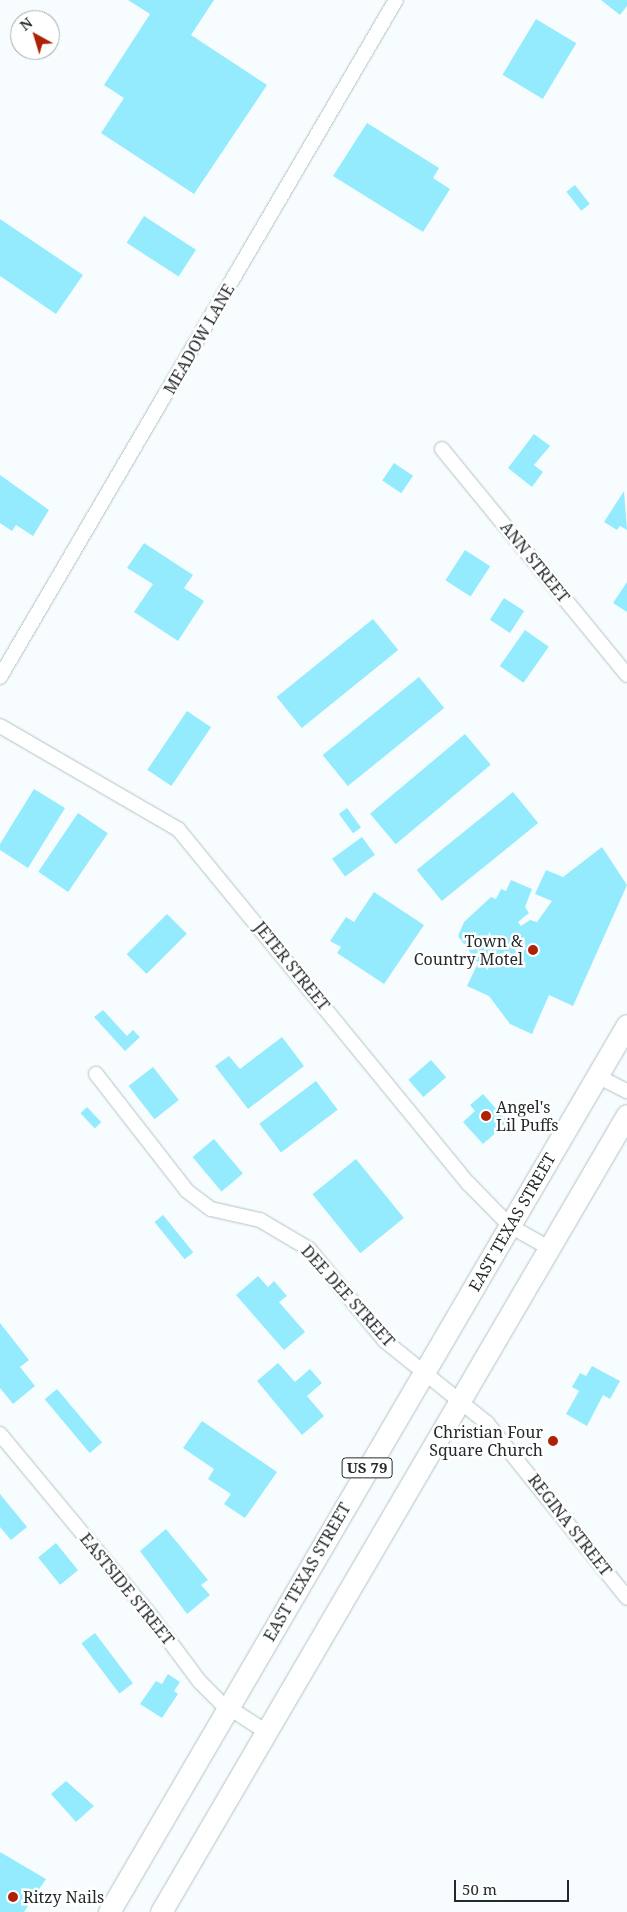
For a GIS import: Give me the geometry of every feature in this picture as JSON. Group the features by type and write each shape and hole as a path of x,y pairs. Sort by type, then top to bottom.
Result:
{"main road":[{"name":"EAST TEXAS STREET","path":"109,1912 627,1025"},
{"name":"US 79","path":"160,1912 627,1114"}],"street":[{"name":"MEADOW LANE","path":"0,677 396,0"},
{"name":"ANN STREET","path":"442,448 627,675"},
{"name":"JETER STREET","path":"0,726 178,829 468,1183 510,1226 549,1248"},
{"name":"DEE DEE STREET","path":"96,1074 187,1191 211,1209 260,1220 293,1236 309,1249 384,1341 424,1371"},
{"path":"597,1076 627,1091"},
{"name":"REGINA STREET","path":"424,1371 462,1398 510,1450 627,1598"},
{"name":"EASTSIDE STREET","path":"0,1434 148,1611 200,1682 228,1708 265,1731"}],"building":[{"path":"128,0 214,0 191,35 267,85 194,194 101,133 124,98 104,85 150,14"},
{"path":"601,0 627,0 627,6 620,15"},
{"path":"536,19 576,43 543,99 503,75"},
{"path":"367,123 439,168 433,178 450,189 423,232 333,176"},
{"path":"575,185 590,204 581,211 566,192"},
{"path":"144,216 196,250 179,277 127,243"},
{"path":"0,219 83,275 56,314 0,276"},
{"path":"534,434 550,446 534,465 543,472 532,487 508,468"},
{"path":"394,463 413,476 401,493 382,480"},
{"path":"0,475 49,510 33,536 16,525 12,531 0,523"},
{"path":"624,491 627,530 620,526 617,530 604,522"},
{"path":"144,543 193,575 184,588 204,601 178,641 134,612 153,584 127,568"},
{"path":"465,550 490,566 471,597 445,580"},
{"path":"627,582 627,612 613,603"},
{"path":"504,598 524,611 510,633 490,620"},
{"path":"373,619 398,650 302,728 277,697"},
{"path":"525,630 549,647 524,683 500,666"},
{"path":"419,677 444,708 348,786 323,755"},
{"path":"187,711 211,727 171,786 147,770"},
{"path":"465,734 491,765 396,844 370,814"},
{"path":"34,789 65,808 28,868 0,850 0,844"},
{"path":"513,792 538,823 442,901 417,870"},
{"path":"347,808 361,827 353,833 339,814"},
{"path":"78,813 108,833 68,892 38,872"},
{"path":"362,837 375,855 345,877 332,859"},
{"name":"Town & Country Motel","path":"602,847 627,885 573,1006 549,995 532,1034 510,1024 489,996 467,986 478,963 458,936 464,922 491,897 496,899 501,889 506,891 511,880 532,889 525,907 529,913 518,922 521,926 530,920 537,922 552,901 535,894 546,870 563,877"},
{"path":"374,892 424,925 384,984 337,953 341,947 330,941 346,917 354,922"},
{"path":"167,914 187,934 146,974 127,954"},
{"path":"103,1010 127,1036 133,1030 140,1037 125,1051 94,1017"},
{"path":"282,1037 304,1066 248,1109 215,1066 229,1056 240,1069"},
{"path":"431,1060 446,1077 423,1097 408,1080"},
{"path":"153,1067 179,1100 154,1119 129,1086"},
{"path":"316,1081 338,1110 281,1152 259,1124"},
{"name":"Angel's Lil Puffs","path":"483,1094 508,1122 483,1144 463,1122 475,1111 470,1105"},
{"path":"87,1107 101,1122 95,1128 80,1113"},
{"path":"214,1139 243,1173 221,1191 193,1157"},
{"path":"356,1159 404,1218 360,1253 312,1194"},
{"path":"163,1215 193,1252 185,1259 154,1222"},
{"path":"258,1276 268,1287 274,1281 287,1296 279,1302 305,1332 284,1350 236,1295"},
{"path":"0,1323 29,1360 20,1367 35,1386 13,1404 0,1388"},
{"path":"278,1363 295,1382 310,1369 322,1383 307,1396 324,1416 302,1435 257,1381"},
{"path":"592,1366 620,1381 610,1399 603,1395 587,1426 566,1414 579,1391 572,1387 580,1373 586,1376"},
{"path":"57,1389 102,1443 90,1453 45,1399"},
{"path":"202,1421 277,1472 245,1518 224,1504 231,1494 208,1479 214,1469 183,1448"},
{"path":"0,1494 27,1527 11,1540 0,1527"},
{"path":"166,1529 208,1580 201,1585 210,1595 187,1614 140,1551"},
{"path":"56,1543 78,1570 60,1585 38,1557"},
{"path":"95,1633 133,1683 119,1694 81,1643"},
{"path":"168,1674 180,1682 174,1691 178,1694 162,1718 140,1704 156,1681 162,1684"},
{"path":"66,1781 94,1806 76,1822 51,1794"},
{"path":"0,1852 46,1879 24,1912 0,1912"}],"place":[{"name":"Town & Country Motel","path":"533,950"},
{"name":"Angel's Lil Puffs","path":"486,1116"},
{"name":"Christian Four Square Church","path":"553,1441"},
{"name":"Ritzy Nails","path":"13,1897"}]}
